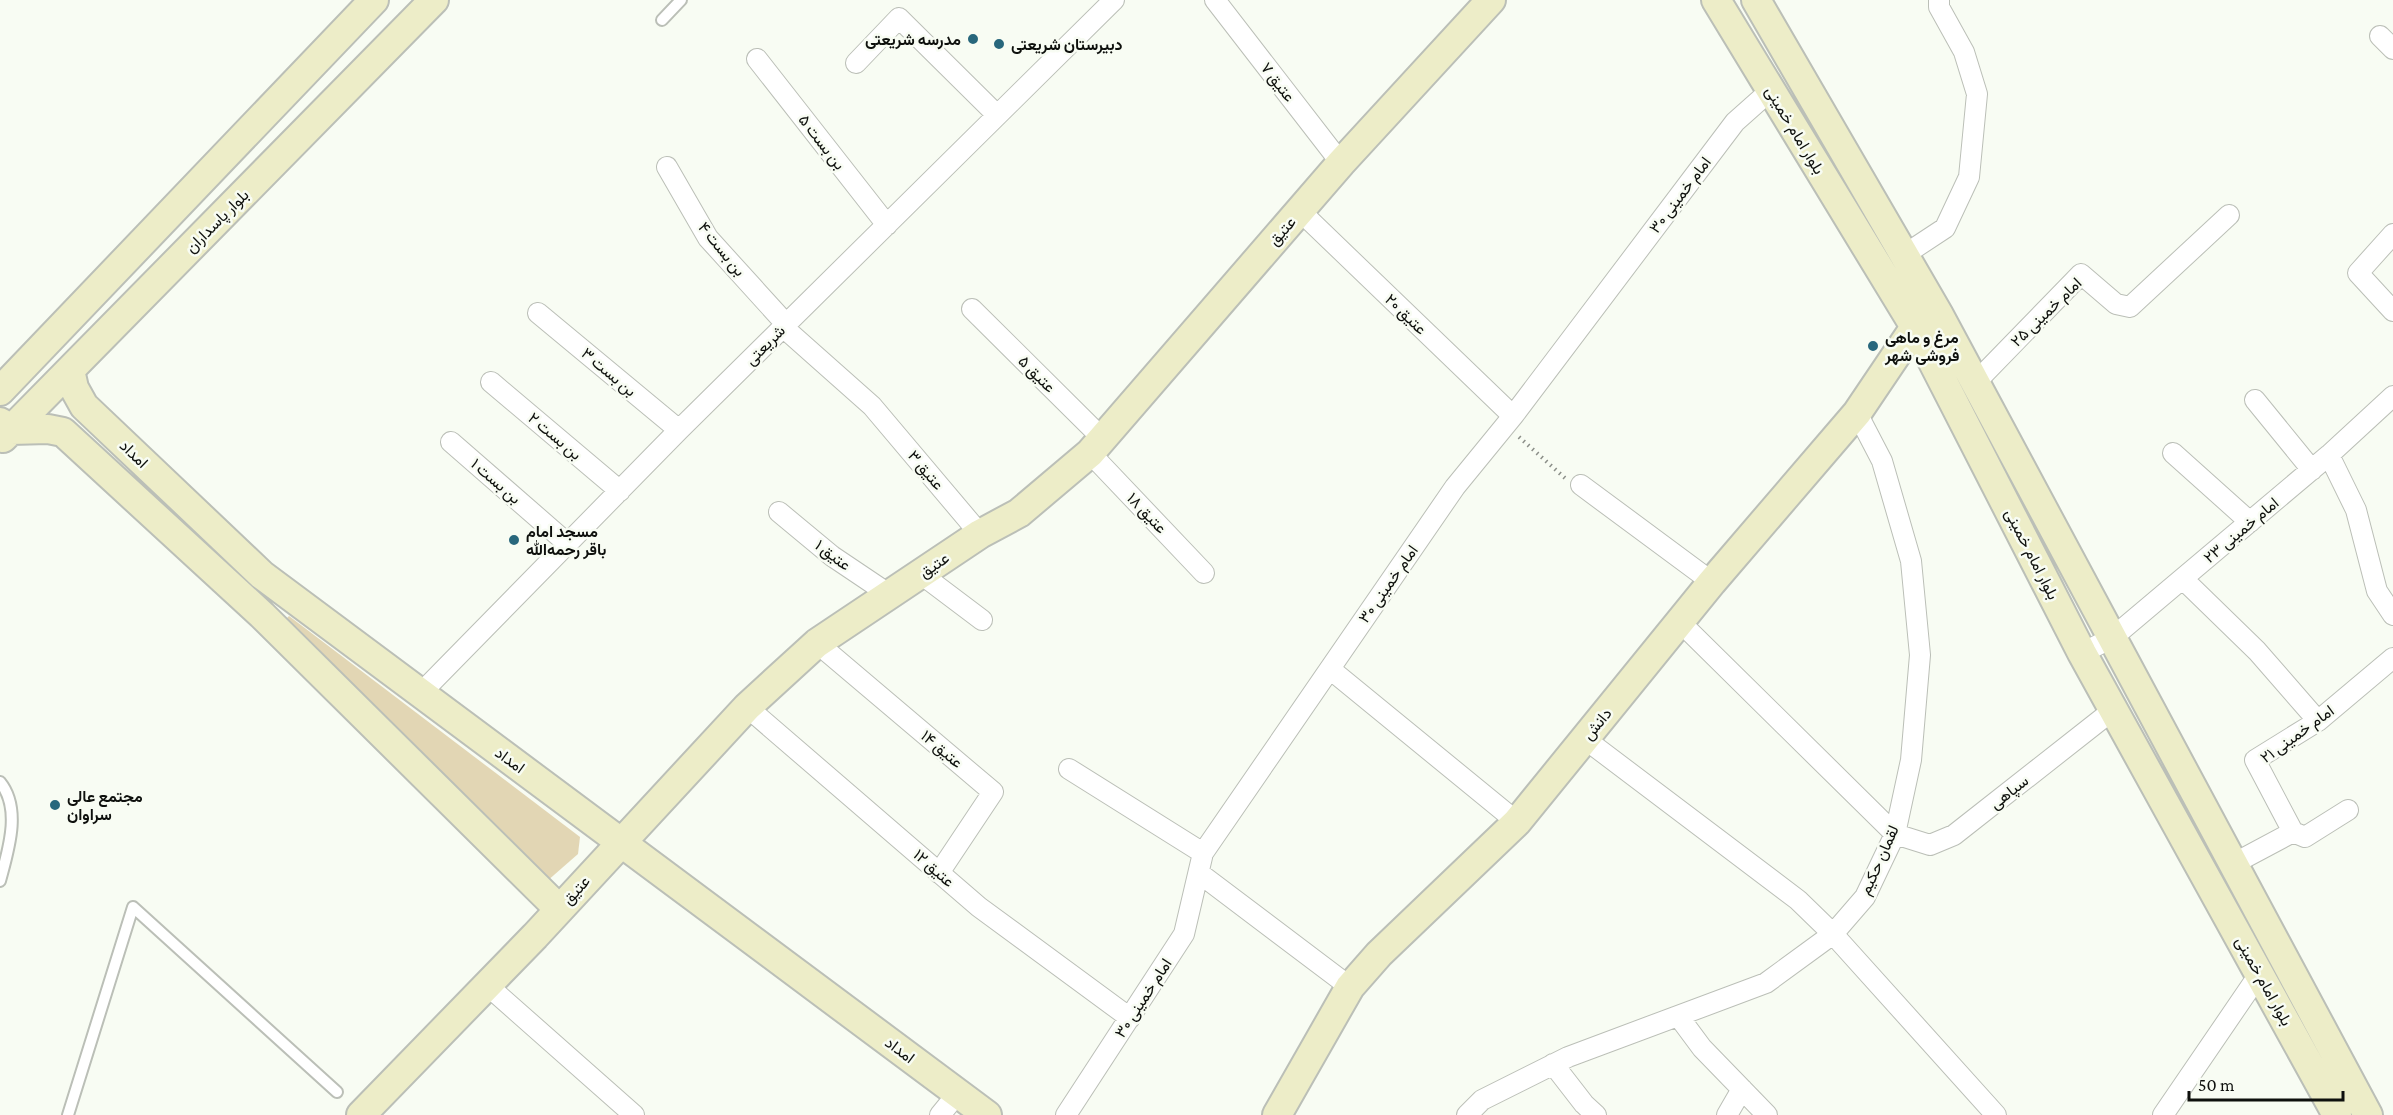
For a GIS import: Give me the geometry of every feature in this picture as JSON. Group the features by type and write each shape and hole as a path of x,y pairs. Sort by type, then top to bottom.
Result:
{"street":[{"path":"0,391 375,0"},
{"name":"بلوار پاسداران","path":"4,431 70,370 434,0"},
{"name":"شریعتی","path":"420,694 679,430 1114,0"},
{"name":"عتیق ۷","path":"1215,0 1341,163"},
{"name":"عتیق","path":"361,1115 559,909 747,707 817,643 980,534 1019,513 1096,446 1341,163 1491,0"},
{"name":"بلوار امام خمینی","path":"1716,0 1915,327 2082,653 2337,1115"},
{"name":"بلوار امام خمینی","path":"1756,0 1976,383 2368,1115"},
{"path":"1904,255 1945,228 1969,177 1977,94 1964,52 1939,7 1939,0"},
{"path":"856,63 899,18 997,115"},
{"name":"بن بست ۵","path":"757,59 887,225"},
{"name":"امام خمینی ۳۰","path":"1066,1115 1184,934 1203,853 1455,487 1509,421 1735,122 1771,90"},
{"name":"بن بست ۴","path":"667,167 708,238 785,326 872,406"},
{"name":"عتیق ۲۰","path":"1300,211 1509,421"},
{"name":"امام خمینی ۲۵","path":"1976,383 2081,274 2116,303 2130,308 2229,215"},
{"path":"2393,234 2358,273 2393,311"},
{"name":"عتیق ۵","path":"972,309 1096,446"},
{"name":"بن بست ۳","path":"538,313 679,430"},
{"name":"دانش","path":"1277,1115 1350,987 1379,954 1517,822 1712,582 1857,413 1915,327"},
{"name":"امداد","path":"70,370 74,388 84,406 262,575 987,1115"},
{"name":"بن بست ۲","path":"491,382 620,491"},
{"name":"امام خمینی ۲۳","path":"2082,653 2112,639 2312,470 2393,396"},
{"path":"2255,400 2312,470"},
{"name":"عتیق ۳","path":"872,406 980,534"},
{"name":"لقمان حکیم","path":"1467,1115 1482,1100 1568,1056 1766,983 1833,934 1865,897 1895,834 1911,760 1920,655 1911,561 1882,461 1857,413"},
{"name":"امداد","path":"4,431 48,429 63,432 262,615 559,909"},
{"name":"بن بست ۱","path":"451,442 568,544"},
{"name":"عتیق ۱۸","path":"1096,446 1204,573"},
{"path":"2173,453 2250,522"},
{"path":"2329,455 2356,510 2377,591 2393,615"},
{"path":"1581,485 1712,582"},
{"name":"عتیق ۱","path":"779,512 832,556 890,595"},
{"path":"921,574 981,620"},
{"path":"2183,579 2257,651 2318,721"},
{"path":"262,615 285,592"},
{"path":"1680,622 1895,834"},
{"name":"عتیق ۱۴","path":"817,643 993,792 939,873"},
{"name":"امام خمینی ۲۱","path":"2293,832 2255,760 2318,721 2393,658"},
{"path":"1330,669 1517,822"},
{"name":"عتیق ۱۲","path":"747,707 978,907 1130,1017"},
{"name":"سپاهی","path":"1895,834 1930,845 1954,835 2114,710"},
{"path":"1585,738 1798,900 1833,934 1996,1115"},
{"path":"1069,770 1203,853"},
{"path":"2233,864 2293,832 2305,837 2348,810"},
{"path":"1199,873 1350,987"},
{"path":"2163,1115 2260,973"},
{"path":"487,985 634,1115"},
{"path":"1678,1017 1702,1048 1767,1115"},
{"path":"1553,1064 1584,1104 1596,1115"},
{"path":"1727,1115 1742,1089"},
{"path":"940,1115 958,1093"}],"lane":[{"path":"662,20 681,0"},
{"path":"0,782 7,791 12,813 8,852 0,881"},
{"path":"68,1115 133,906 337,1092"}],"path":[{"path":"1509,421 1570,483 1581,485"}],"shaded area":[{"path":"289,616 580,837 578,854 546,882 281,624"}],"place":[{"name":"مدرسه شریعتی","path":"973,39"},
{"name":"دبیرستان شریعتی","path":"999,44"},
{"name":"مرغ و ماهی فروشی شهر","path":"1873,346"},
{"name":"مسجد امام باقر رحمه‌الله","path":"514,540"},
{"name":"مجتمع عالی سراوان","path":"55,805"}]}
